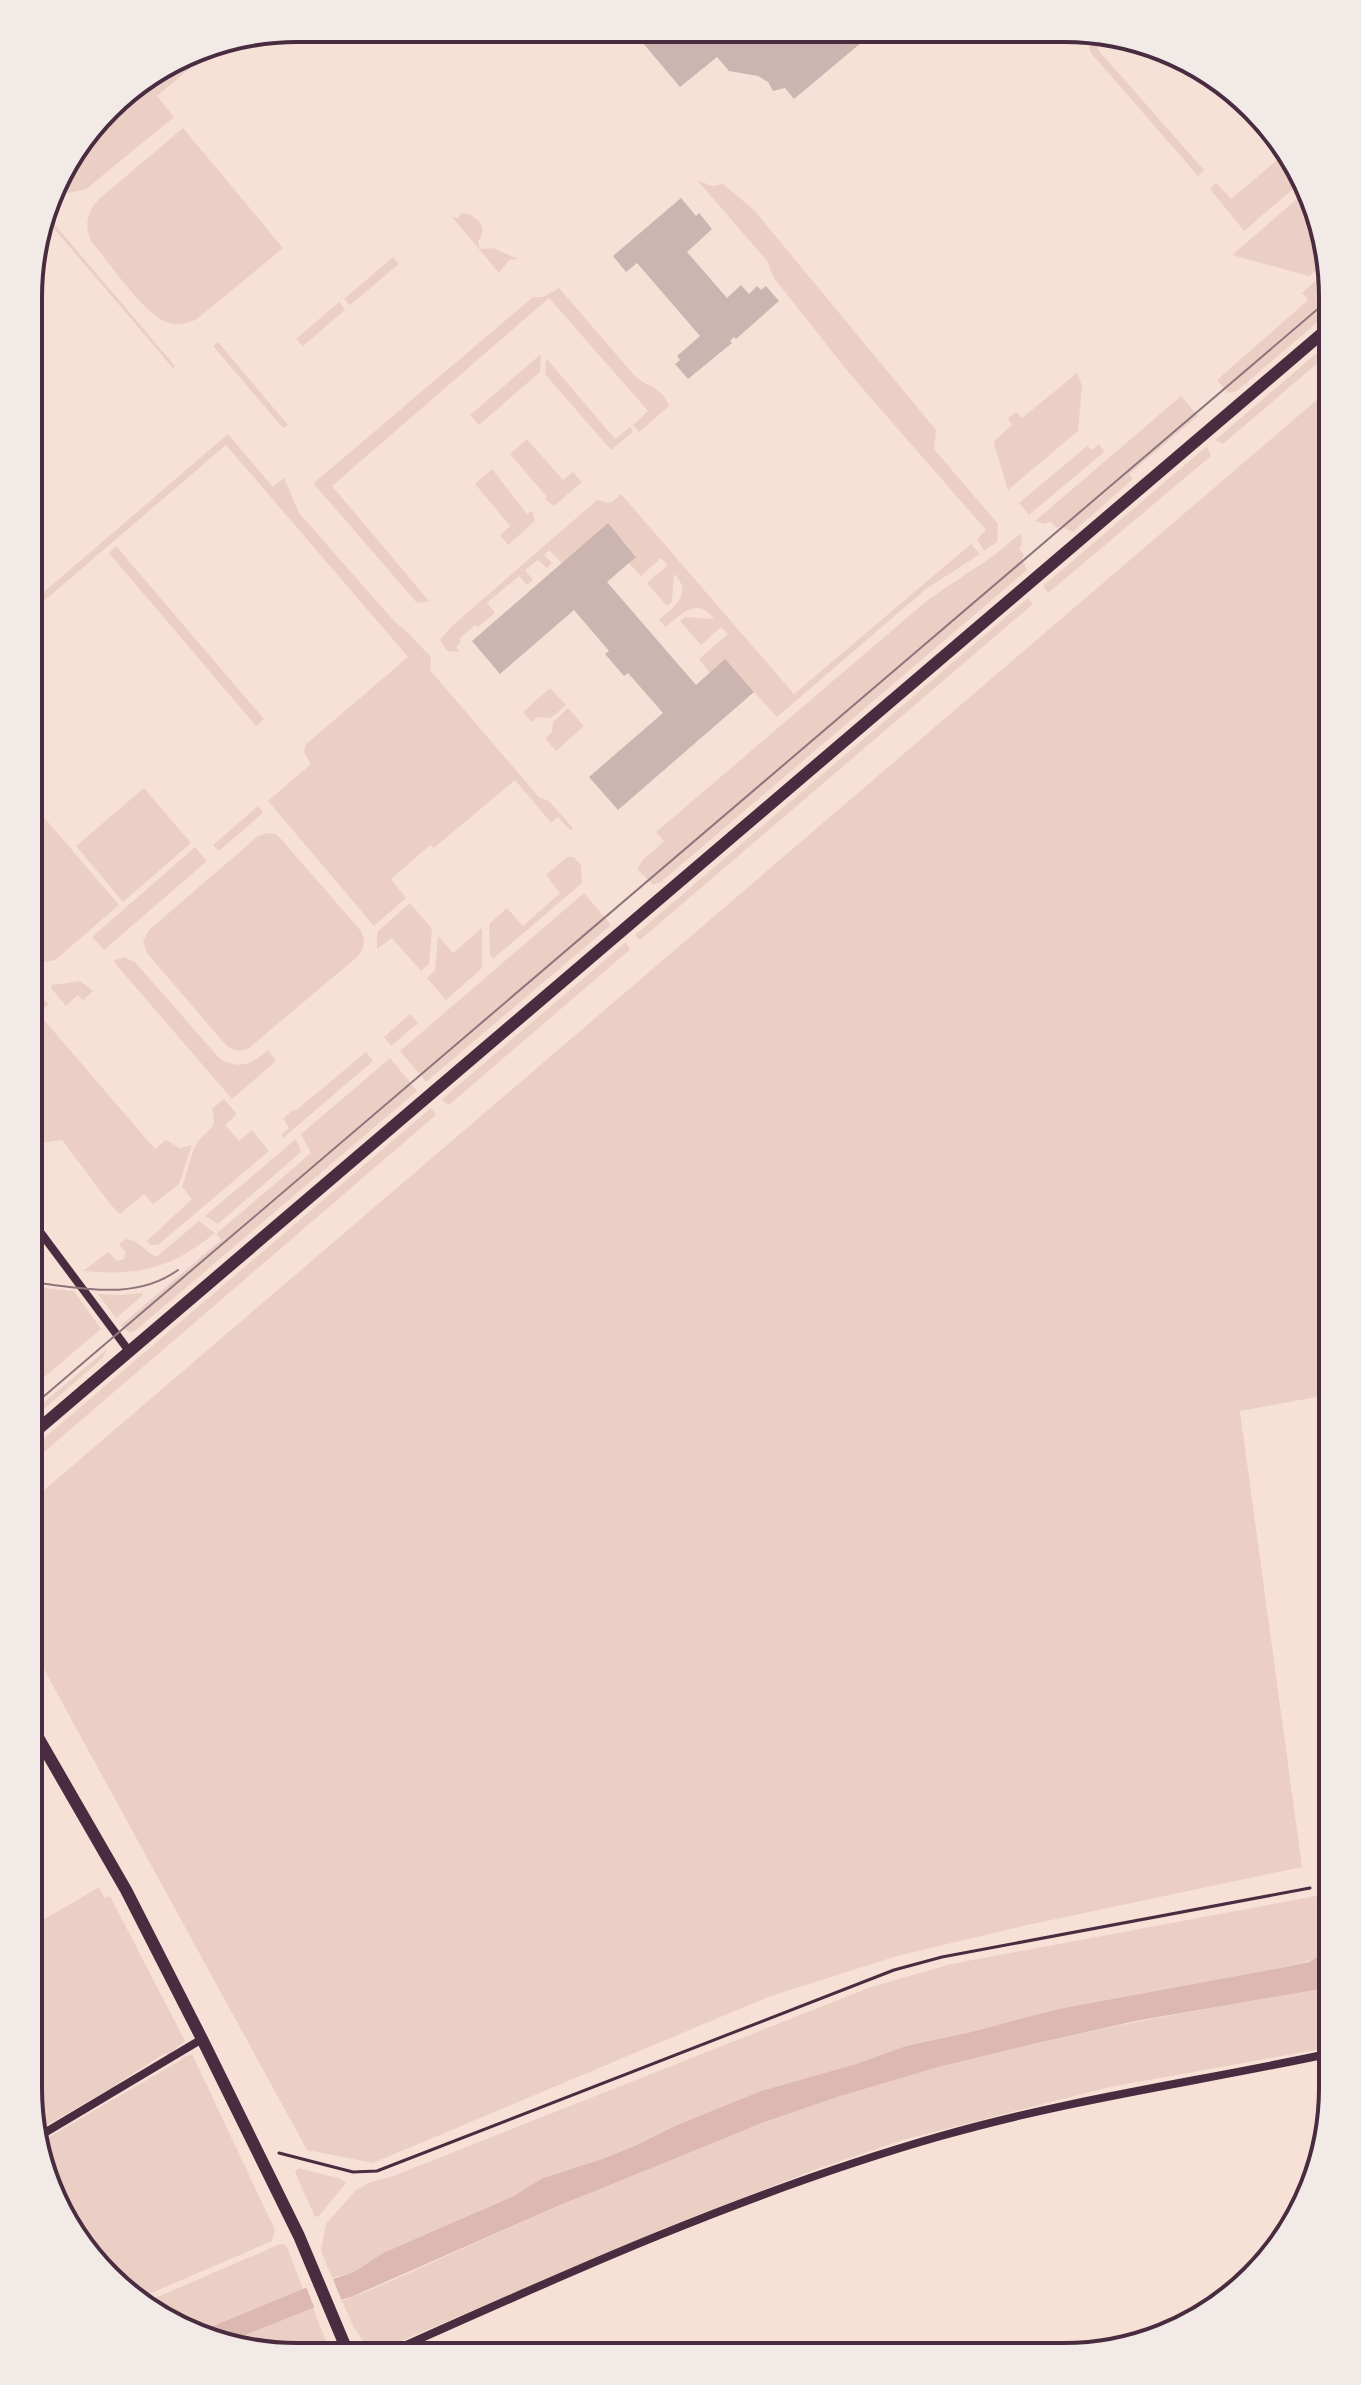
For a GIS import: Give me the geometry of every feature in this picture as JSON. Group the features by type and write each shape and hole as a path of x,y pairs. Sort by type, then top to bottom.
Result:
{"street":[{"path":"42,1426 1319,336"},
{"path":"42,1234 129,1351"},
{"path":"42,1744 126,1890 202,2039 309,2259 344,2343"},
{"path":"46,2132 202,2039"},
{"path":"410,2343 617,2254 835,2168 943,2136 1052,2109 1318,2056"}],"path":[{"path":"279,2153 353,2172 377,2171 906,1966 1318,1887"}],"shaded area":[{"path":"1088,43 1096,44 1099,51 1204,170 1198,176 1091,53"},
{"path":"197,63 157,96 174,117 86,189 65,192 85,156 112,122 158,84"},
{"path":"183,128 283,248 197,319 178,324 157,317 137,298 91,241 87,224 89,213 99,199"},
{"path":"1278,159 1294,188 1244,231 1210,189 1216,183 1231,199"},
{"path":"697,180 712,186 723,184 754,210 936,430 934,449 998,524 997,542 984,551 977,539 986,530 849,373 774,278 767,261"},
{"path":"1298,198 1314,248 1317,270 1309,276 1232,255"},
{"path":"466,213 481,224 480,249 493,248 518,259 509,260 499,273 453,218"},
{"path":"53,223 175,366 173,368 52,227"},
{"path":"393,257 399,264 350,305 344,299"},
{"path":"1318,279 1319,321 1237,391 1228,393 1217,380 1308,300 1302,293"},
{"path":"559,288 634,375 658,390 669,406 639,432 633,425 648,411 549,298 332,486 429,601 417,603 314,484 533,297 543,297"},
{"path":"339,302 345,310 303,346 296,339"},
{"path":"218,342 288,425 283,428 213,346"},
{"path":"1319,351 1319,362 1223,444 1215,440"},
{"path":"541,354 540,372 479,425 470,415"},
{"path":"546,358 615,439 630,427 633,432 611,450 545,374"},
{"path":"1077,373 1082,386 1078,431 1008,490 995,440 1012,425 1008,418 1016,412 1022,418"},
{"path":"1181,396 1198,416 1129,474 1133,479 1073,532 1060,526 1057,528 1050,521 1046,524 1035,521"},
{"path":"1319,398 1318,1397 1240,1411 1302,1867 897,1956 768,1997 373,2163 307,2150 42,1666 42,1492"},
{"path":"228,434 273,487 284,478 299,513 395,622 431,657 430,670 539,797 549,801 573,828 570,830 558,817 551,823 515,780 434,848 430,845 391,879 406,898 374,926 268,801 311,764 303,751 304,746 408,657 226,445 42,603 42,594"},
{"path":"527,439 563,480 573,472 582,482 554,506 510,454"},
{"path":"1099,444 1104,452 1029,515 1019,503 1087,446 1092,450"},
{"path":"1207,446 1211,456 1048,593 1043,586"},
{"path":"492,469 527,514 532,511 535,521 508,545 500,535 510,526 475,484"},
{"path":"621,494 794,694 971,544 980,554 926,589 777,717 725,660 710,673 699,659 728,634 721,627 701,645 680,621 685,617 714,619 708,612 696,608 690,610 666,627 659,620 680,599 680,581 674,574 672,602 667,606 647,583 668,565 661,558 641,576 629,563 636,556 608,524 562,563 549,550 544,555 552,563 547,568 538,560 525,570 533,580 527,585 519,576 487,603 495,613 459,639 461,642 456,647 459,652 447,651 440,640 452,626 597,500 611,503"},
{"path":"1021,533 1022,545 1019,548 1027,570 661,882 653,885 637,869 664,841 656,832 929,599"},
{"path":"116,546 264,719 256,726 109,553"},
{"path":"1028,598 1033,604 640,940 635,935"},
{"path":"550,688 566,705 551,718 538,717 531,722 523,712"},
{"path":"568,708 584,726 556,751 545,738 552,732 553,722"},
{"path":"144,788 191,843 123,902 76,846"},
{"path":"258,806 263,813 219,851 213,845"},
{"path":"42,815 119,905 55,960 42,962"},
{"path":"276,834 281,839 361,931 363,946 356,958 249,1048 236,1050 225,1044 147,953 143,941 149,930 258,836"},
{"path":"195,847 207,861 104,950 92,937"},
{"path":"567,857 574,857 581,865 582,883 493,959 490,954 489,924 507,908 523,926 560,893 546,875"},
{"path":"584,893 611,925 426,1082 400,1051"},
{"path":"410,903 432,929 429,964 421,971 392,938 377,949 377,932"},
{"path":"482,928 482,968 446,1000 427,978 435,971 438,936 453,953"},
{"path":"626,942 630,950 449,1105 441,1100"},
{"path":"124,957 135,962 220,1059 246,1064 268,1050 276,1061 232,1099 113,961"},
{"path":"80,981 93,991 83,1000 78,995 66,1006 51,988 52,985"},
{"path":"42,998 49,1004 42,1010"},
{"path":"410,1014 418,1023 391,1046 384,1037"},
{"path":"42,1018 155,1149 166,1140 180,1148 192,1145 179,1184 153,1204 144,1194 120,1214 62,1140 42,1143"},
{"path":"366,1052 373,1061 283,1138 281,1135 289,1128 283,1118"},
{"path":"390,1058 417,1091 135,1331 129,1332 124,1328 121,1325 221,1240 216,1234 311,1153 301,1134"},
{"path":"224,1099 237,1114 225,1125 239,1141 252,1130 269,1151 158,1245 150,1245 147,1241 192,1199 182,1187 190,1159 197,1143 213,1125 212,1109"},
{"path":"431,1108 436,1115 42,1454 42,1440"},
{"path":"296,1139 301,1152 218,1224 205,1216"},
{"path":"199,1221 215,1233 168,1262 138,1271 83,1271 108,1252 117,1261 124,1259 126,1253 119,1244 126,1239 156,1257"},
{"path":"42,1288 74,1291 101,1329 42,1379"},
{"path":"142,1293 116,1318 98,1294 119,1295"},
{"path":"107,1349 103,1358 42,1411 42,1404"},
{"path":"99,1887 104,1898 110,1896 185,2041 168,2055 165,2053 45,2126 42,2088 42,1921"},
{"path":"1318,1896 1318,1959 1058,2009 906,2046 761,2091 605,2158 548,2176 512,2197 383,2253 354,2272 332,2278 321,2251 326,2224 356,2190 371,2182 393,2176 871,1987 951,1964"},
{"path":"1318,1957 1318,1989 1135,2021 938,2067 837,2097 762,2123 558,2206 351,2297 313,2308 242,2336 210,2327 303,2289 354,2272 383,2253 512,2197 543,2178 605,2158 761,2091 906,2046 1058,2009 1309,1962"},
{"path":"1318,1989 1318,2050 1110,2087 903,2140 682,2221 399,2342 364,2343 342,2301 634,2174 830,2099 972,2058 1187,2012"},
{"path":"192,2054 275,2230 272,2241 148,2294 105,2256 85,2229 68,2201 48,2138"},
{"path":"298,2168 346,2183 319,2216 315,2217 295,2172"},
{"path":"280,2244 286,2245 303,2289 211,2328 184,2317 154,2298"},
{"path":"313,2308 327,2343 264,2341 242,2336"}],"pier":[{"path":"331,2274 343,2304 316,2312 305,2284"}],"building":[{"path":"642,42 862,42 794,99 785,88 773,91 768,82 758,76 729,71 717,57 680,87"},
{"path":"681,198 712,229 687,252 727,298 741,285 749,294 757,286 761,290 766,286 779,301 688,379 675,364 680,360 677,356 700,336 637,263 626,272 613,256"},
{"path":"608,523 636,557 607,582 696,685 725,659 754,692 618,810 589,777 663,713 628,673 624,676 605,654 609,651 574,610 500,674 472,641"}],"tram line":[{"path":"42,1398 1319,308"},
{"path":"42,1284 87,1289 125,1289 161,1280 178,1270"}]}
